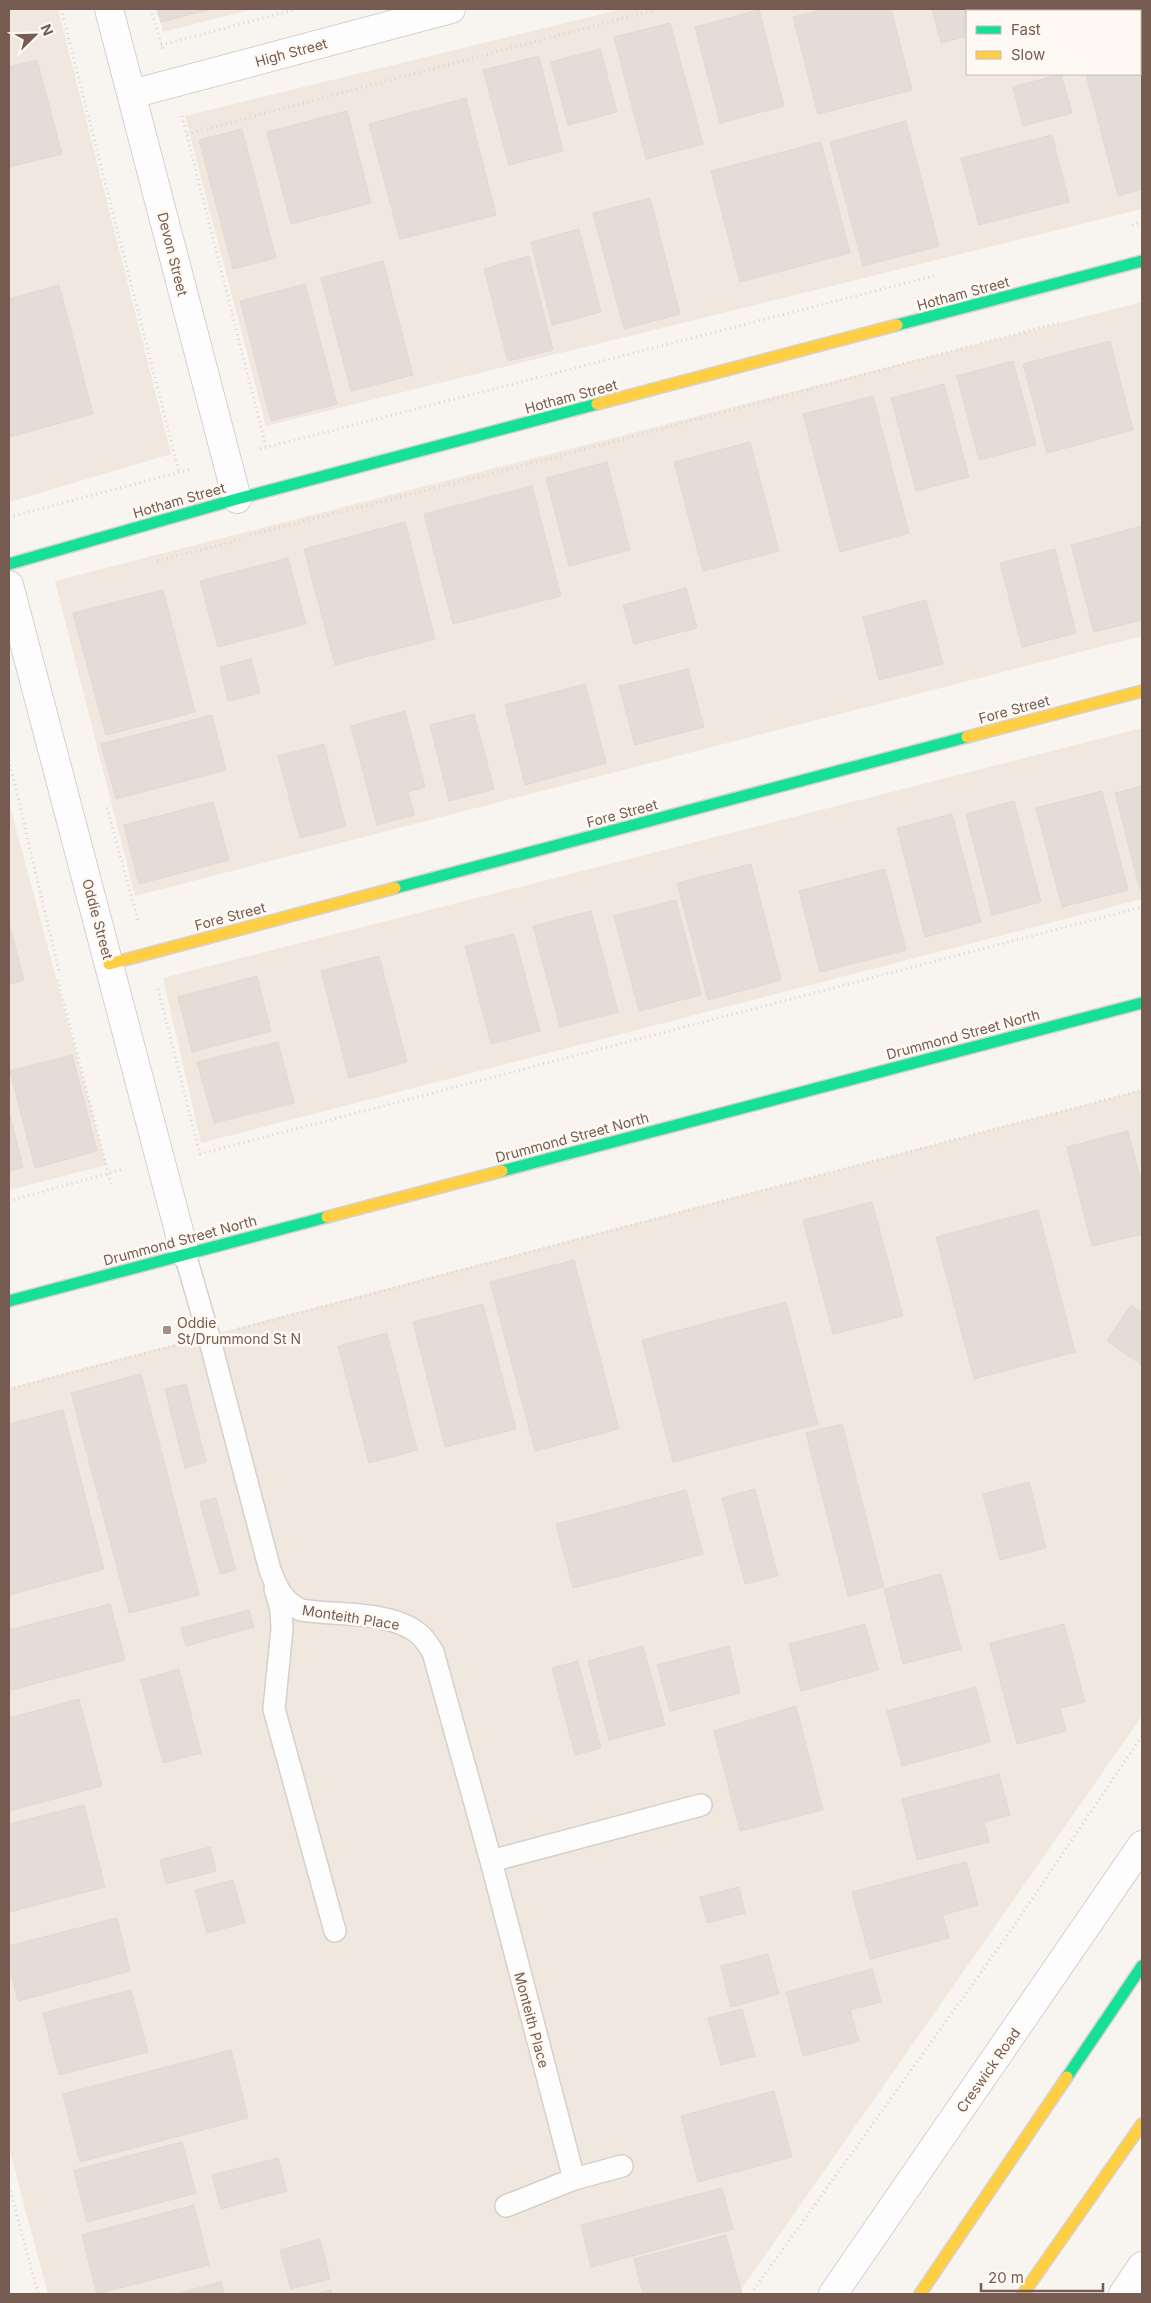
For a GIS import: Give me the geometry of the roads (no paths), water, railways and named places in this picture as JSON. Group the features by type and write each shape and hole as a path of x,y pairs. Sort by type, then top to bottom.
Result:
{"main road":[{"name":"Hotham Street","path":"9,564 238,499 1142,261"},
{"name":"Fore Street","path":"109,964 1142,691"},
{"name":"Drummond Street North","path":"9,1301 1142,1003"},
{"path":"920,2294 1142,1966"},
{"path":"1023,2294 1142,2124"}],"street":[{"name":"Devon Street","path":"109,9 238,499"},
{"name":"High Street","path":"132,94 451,9"},
{"name":"Oddie Street","path":"9,585 185,1254"},
{"name":"Creswick Road","path":"833,2294 1142,1845"},
{"path":"1122,2294 1142,2266"}],"lane":[{"name":"Monteith Place","path":"185,1254 209,1337 270,1570 282,1595 290,1605 301,1610 391,1621 407,1626 418,1633 426,1642 436,1660 491,1860 574,2179"},
{"path":"270,1570 281,1609 282,1621 274,1709 335,1931"},
{"path":"491,1860 702,1805"},
{"path":"506,2206 574,2179 622,2166"}],"place":[{"name":"Oddie St/Drummond St N","path":"167,1330"}]}
